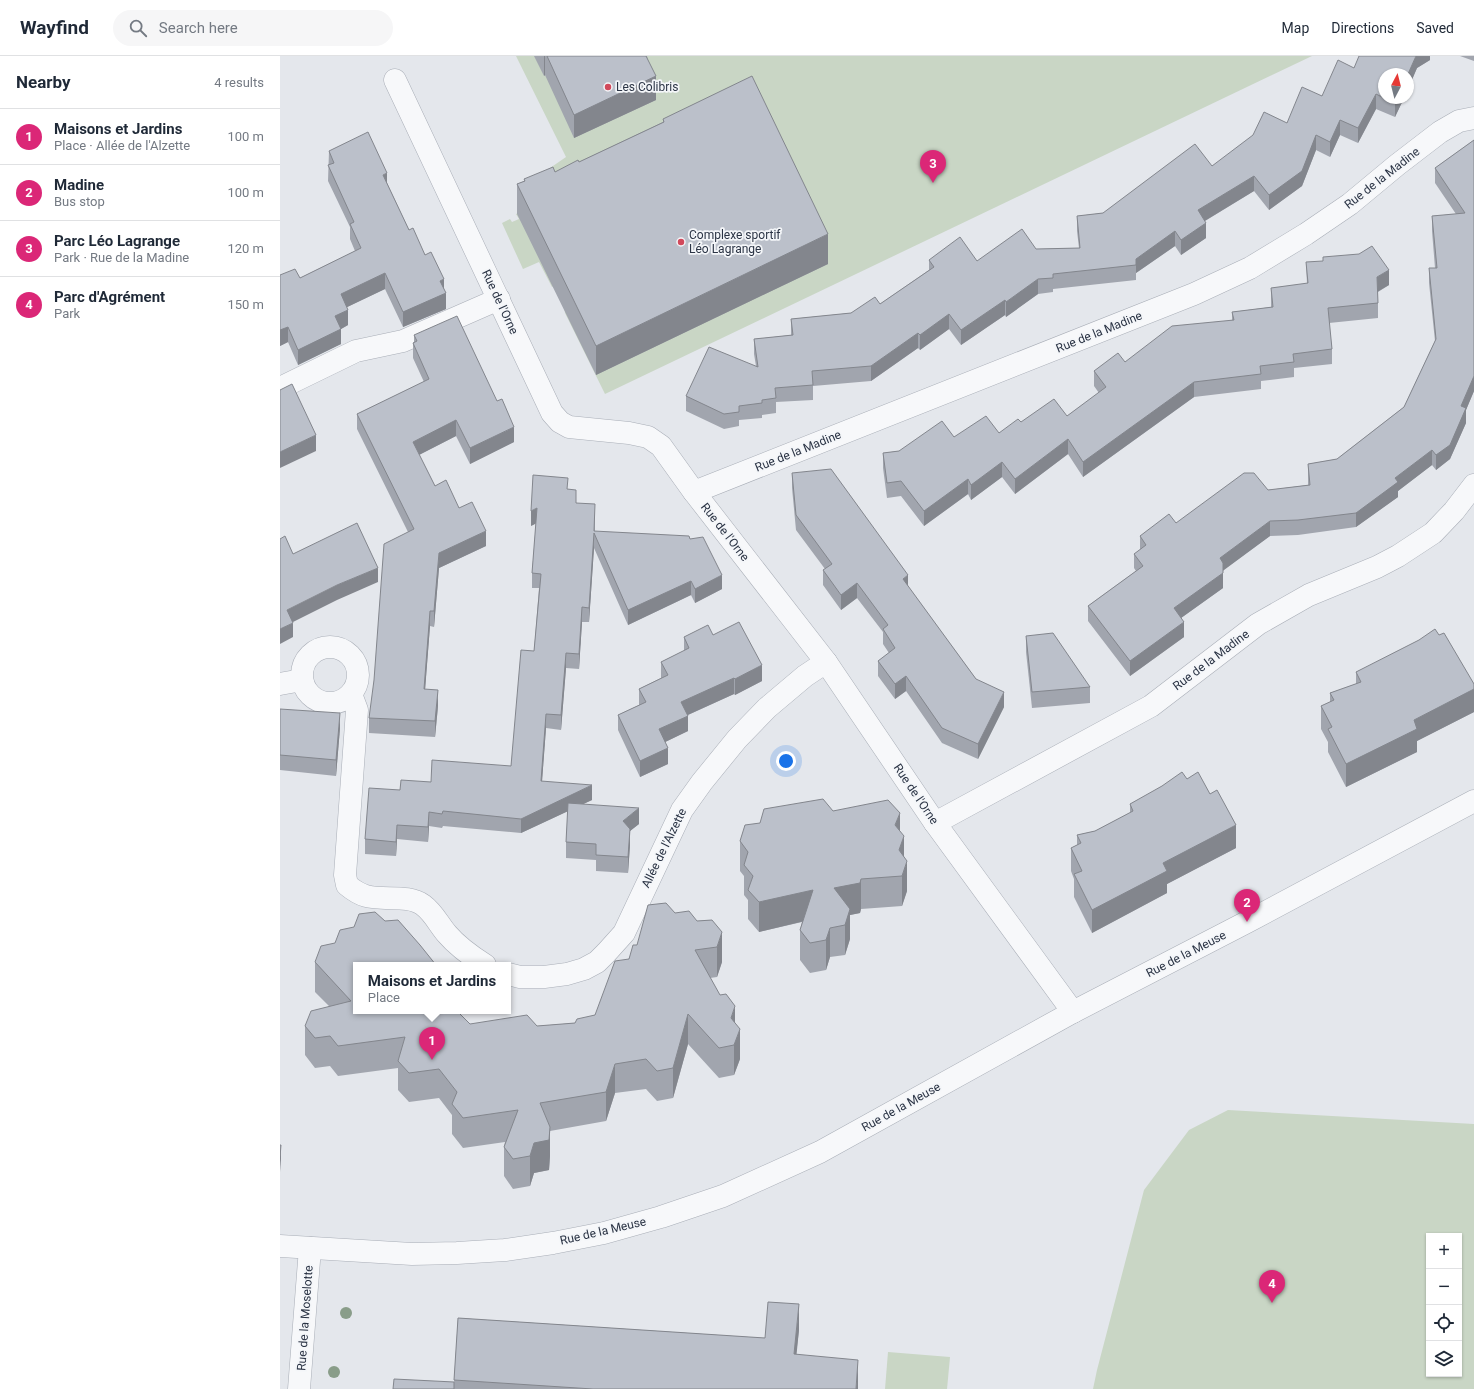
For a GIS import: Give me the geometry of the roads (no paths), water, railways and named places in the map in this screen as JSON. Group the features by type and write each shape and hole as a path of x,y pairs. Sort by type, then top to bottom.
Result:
{"street":[{"name":"Rue de l'Orne","path":"395,80 500,299 552,413 560,422 569,427 629,433 648,437 661,446 694,492 826,662 935,823 1073,1012"},
{"name":"Rue de la Madine","path":"694,492 1187,297 1250,268 1306,234 1350,204 1440,132 1459,121 1474,118"},
{"path":"280,388 356,351 403,340 500,299"},
{"name":"Rue de la Madine","path":"935,823 1150,706 1258,624 1309,595 1398,556 1433,533 1454,511 1474,485"},
{"path":"325,647 334,647 342,650 355,662 358,670 356,687 351,694 335,703 326,703 310,695 302,680 304,662 317,650 325,647"},
{"name":"Allée de l'Alzette","path":"511,975 520,977 544,977 567,974 584,969 597,962 624,933 682,810 705,778 737,738 767,708 805,676 826,662"},
{"path":"280,684 302,680"},
{"path":"351,694 357,710 345,875 347,885 356,892 367,896 408,900 423,905 432,914 446,934 468,954 481,962"},
{"name":"Rue de la Meuse","path":"280,1246 412,1254 457,1254 505,1250 553,1243 604,1233 661,1217 723,1196 820,1152 1073,1012 1247,922 1474,801"},
{"name":"Rue de la Moselotte","path":"299,1389 310,1248"}],"place":[{"name":"Les Colibris","path":"608,87"},
{"name":"Parc Léo Lagrange","path":"933,183"},
{"name":"Complexe sportif Léo Lagrange","path":"681,242"},
{"name":"Madine","path":"1247,922"},
{"name":"Maisons et Jardins","path":"432,1060"},
{"name":"Parc d'Agrément","path":"1272,1303"}]}
